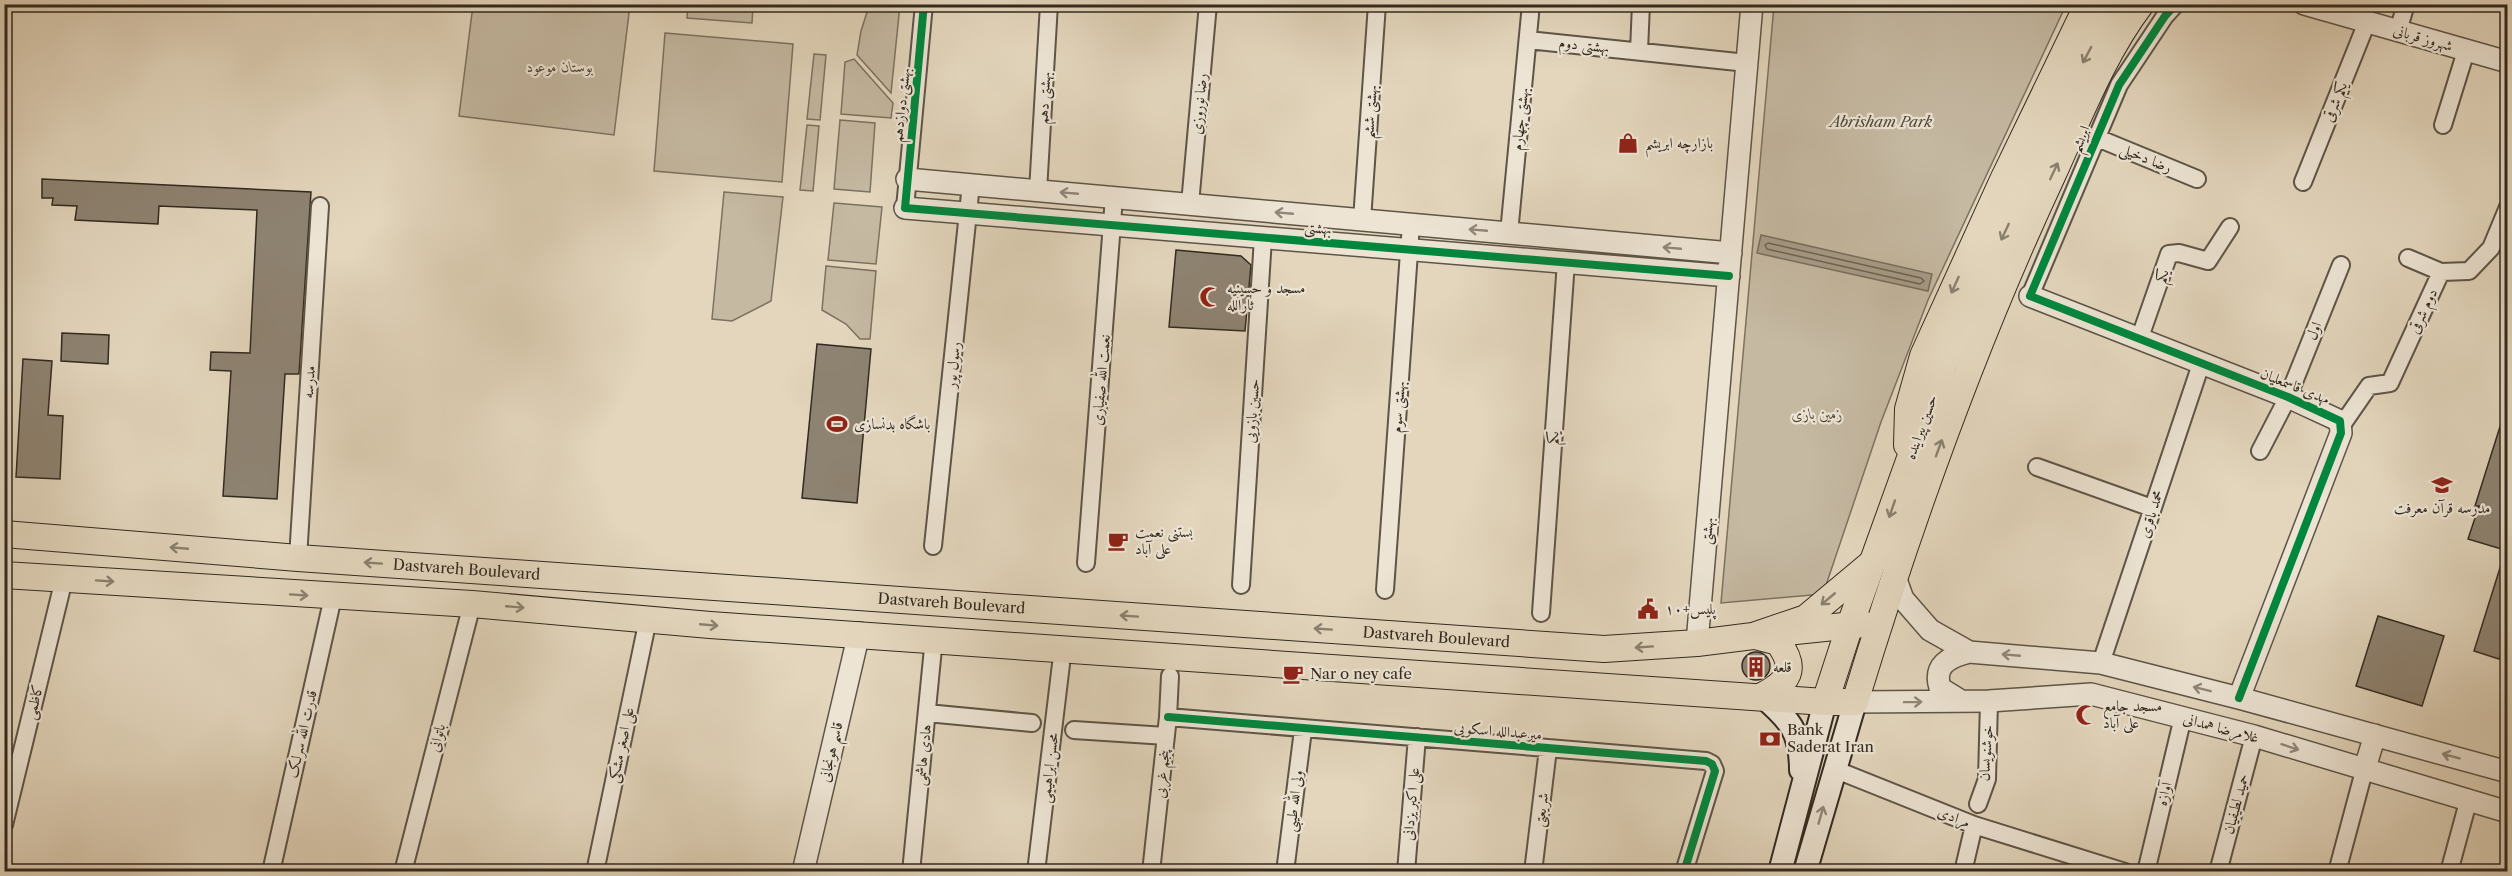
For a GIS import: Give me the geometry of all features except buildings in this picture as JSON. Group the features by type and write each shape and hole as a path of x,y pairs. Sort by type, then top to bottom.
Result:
{"main road":[{"path":"1906,468 1908,409 1923,356 2003,180 2088,4"},
{"name":"حسین پیراینده","path":"1805,872 1879,623 1884,568 1906,468 1944,364 2078,74 2116,4"},
{"name":"حسین پیراینده","path":"1779,872 1825,702 1850,625 1884,568 2006,278 2095,82 2126,24 2141,4"},
{"name":"Dastvareh Boulevard","path":"4,534 298,558 1604,649 1697,643 1753,636 1806,618 1884,568"},
{"path":"4,575 472,604 648,619 1825,702 1855,702"},
{"path":"1753,636 1879,623"},
{"path":"1753,636 1778,642 1788,654 1789,673 1782,686 1762,696"},
{"path":"1762,696 1790,720 1801,749 1801,789"}],"street":[{"name":"بهشتی دوازدهم","path":"905,208 924,4"},
{"name":"بهشتی دهم","path":"1038,190 1049,4"},
{"name":"رضا نوروزی","path":"1190,204 1208,4"},
{"name":"بهشتی ششم","path":"1362,220 1377,4"},
{"name":"بهشتی چهارم","path":"1509,233 1531,4"},
{"path":"1639,51 1641,4"},
{"name":"بهشتی","path":"1697,643 1752,4"},
{"name":"ابریشم","path":"2030,296 2095,137 2119,85 2164,16 2176,4"},
{"name":"شهروز قربانی","path":"2304,4 2508,62"},
{"path":"2398,31 2406,4"},
{"name":"یکم شرقی","path":"2303,182 2367,22"},
{"name":"بهشتی دوم","path":"1528,40 1747,63"},
{"path":"2443,125 2466,51"},
{"name":"رضا دخیلی","path":"2095,137 2197,179"},
{"path":"907,179 1731,253"},
{"name":"رسول پور","path":"933,546 970,213 971,184"},
{"name":"نعمت الله صفیاری","path":"1086,563 1114,225 1114,197"},
{"name":"مدرسه","path":"298,558 320,206"},
{"name":"دوم شرقی","path":"2342,425 2369,386 2390,383 2441,272 2469,271 2491,248 2508,207"},
{"name":"بهشتی","path":"905,208 1729,276"},
{"name":"بهشتی سوم","path":"1385,590 1412,224"},
{"name":"یکم","path":"2139,340 2169,254 2179,253 2208,261 2230,227"},
{"name":"حسین بازویی","path":"1241,585 1263,238"},
{"path":"2408,258 2441,272"},
{"name":"یکم","path":"1540,613 1566,262"},
{"name":"اول","path":"2260,451 2288,397 2341,265"},
{"name":"مهدی قاسمعلیان","path":"2030,296 2288,397 2334,417 2342,425"},
{"name":"محمد باقری","path":"2101,663 2201,364"},
{"path":"2239,698 2342,433 2342,425"},
{"path":"2037,467 2152,508"},
{"path":"1884,568 1904,599 1930,630 1969,652"},
{"name":"کاظمی","path":"4,825 64,579"},
{"name":"قدرت الله سرلک","path":"271,872 333,597"},
{"name":"باتوانی","path":"403,872 472,604"},
{"name":"علی اصغر مشکی","path":"595,872 648,619"},
{"name":"قاسم هونجانی","path":"803,872 859,633"},
{"name":"هادی هاشمی","path":"911,872 934,638"},
{"path":"1960,701 1940,688 1937,678 1941,665 1953,656 1969,652 2101,663 2239,698 2508,772"},
{"name":"محسن ابراهیمی","path":"1036,872 1061,664"},
{"name":"پنجم غربی","path":"1151,872 1168,717 1170,676"},
{"name":"غلامرضا همدانی","path":"1855,702 1989,701 2091,694 2254,736 2508,813"},
{"name":"خوشنویسان","path":"1978,804 1987,779 1989,701"},
{"path":"927,713 1032,723"},
{"name":"میرعبدالله اسکویی","path":"1168,717 1303,730 1706,761 1712,764 1715,771 1684,872"},
{"name":"آوازه","path":"2146,872 2183,717"},
{"path":"1074,730 1166,736"},
{"name":"ولی الله طیبی","path":"1285,872 1303,730"},
{"path":"2337,872 2375,735"},
{"name":"حمید لطیفیان","path":"2218,872 2254,736"},
{"name":"علی اکبر یزدانی","path":"1406,872 1417,737"},
{"name":"شریعتی","path":"1533,872 1548,749"},
{"name":"مرادی","path":"1834,769 2076,864 2125,872"},
{"path":"2449,872 2468,802"},
{"path":"1963,872 1974,825"}],"green space":[{"name":"بوستان موعود","path":"473,5 630,5 614,135 459,116"},
{"path":"688,5 753,5 752,23 687,18"},
{"path":"900,5 891,93 857,55 861,31 869,6"},
{"name":"Abrisham Park","path":"1774,5 2066,5 1928,300 1881,422 1823,594 1721,603"},
{"path":"665,33 793,44 782,182 654,171"},
{"path":"814,54 826,55 820,120 807,119"},
{"path":"854,59 893,103 891,118 841,114 845,62"},
{"path":"840,120 875,123 870,192 834,189"},
{"path":"807,125 819,126 813,191 800,190"},
{"path":"724,192 783,197 771,301 732,321 712,319"},
{"path":"834,203 882,207 876,264 828,260"},
{"path":"826,266 876,271 870,339 860,339 846,324 822,310"}],"water":[{"path":"1761,235 1932,274 1928,291 1757,253"}],"cycle path":[{"path":"924,4 905,208 1729,276"},
{"path":"2176,4 2165,16 2119,85 2030,296 2288,397 2340,421 2341,433 2239,698"},
{"path":"1168,717 1706,761 1712,764 1715,771 1684,872"}],"place":[{"name":"بازارچه ابریشم","path":"1628,143"},
{"name":"مسجد و حسینیه ثارالله","path":"1210,297"},
{"name":"باشگاه بدنسازی","path":"837,424"},
{"name":"مدرسه قرآن معرفت","path":"2442,485"},
{"name":"بستنی نعمت علی آباد","path":"1118,541"},
{"name":"پلیس+۱۰","path":"1648,609"},
{"name":"قلعه","path":"1756,667"},
{"name":"Nar o ney cafe","path":"1293,674"},
{"name":"مسجد جامع علی آباد","path":"2086,715"},
{"name":"Bank Saderat Iran","path":"1770,739"}],"park label":[{"name":"زمین بازی","path":"1817,414"}]}
